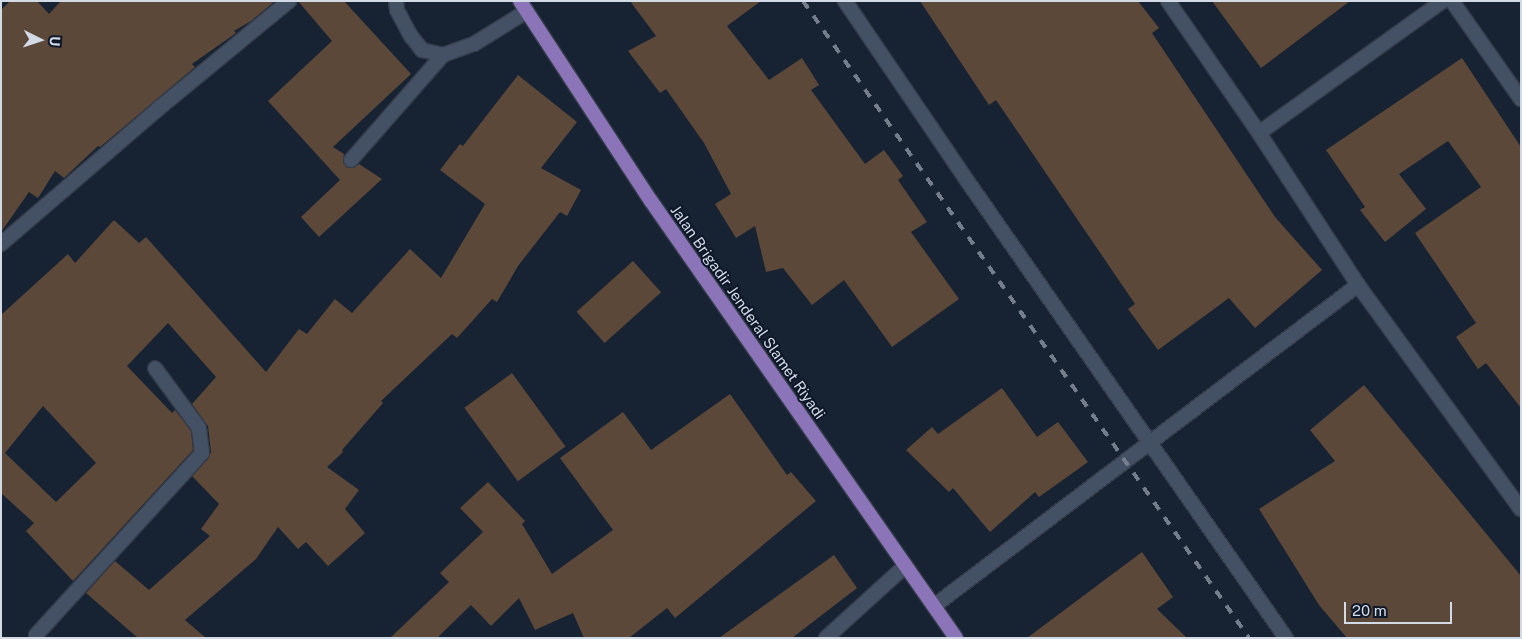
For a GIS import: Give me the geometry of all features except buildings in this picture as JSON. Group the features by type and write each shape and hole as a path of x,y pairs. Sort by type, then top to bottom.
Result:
{"main road":[{"name":"Jalan Brigadir Jenderal Slamet Riyadi","path":"523,6 651,201 956,638"}],"street":[{"path":"1,244 158,109 289,1"},
{"path":"396,1 397,10 411,36 422,50 443,55"},
{"path":"845,1 974,190 1286,638"},
{"path":"1168,1 1259,133 1358,285 1521,508"},
{"path":"1259,133 1443,1"},
{"path":"1452,1 1521,99"},
{"path":"351,160 443,55 474,44 523,6"},
{"path":"934,606 1358,285"},
{"path":"36,635 202,452 199,428 155,368"},
{"path":"826,638 905,566"}],"railway":[{"path":"803,1 1249,638"}]}
